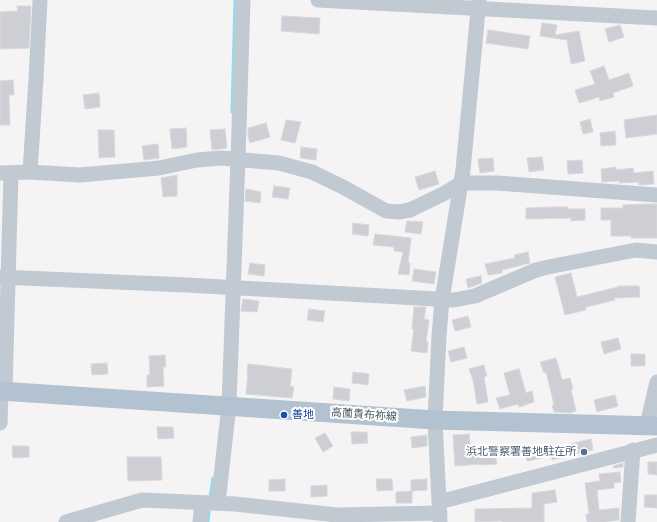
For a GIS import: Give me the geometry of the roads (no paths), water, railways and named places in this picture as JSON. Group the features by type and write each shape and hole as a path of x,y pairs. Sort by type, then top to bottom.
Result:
{"main road":[{"name":"高薗貴布祢線","path":"2,391 229,405 435,420 652,426"}],"street":[{"path":"30,172 40,0"},
{"path":"218,503 229,405 234,289 242,0"},
{"path":"318,0 478,4 657,18"},
{"path":"440,512 435,420 439,336 442,300 460,183 478,4"},
{"path":"0,424 2,391 5,173 30,172 80,175 159,168 197,160 221,158 279,163 312,172 386,210 399,212 420,206 460,183 497,184 657,195"},
{"path":"4,277 187,285 234,289 454,300 475,296 536,270 548,267 636,250 657,252"},
{"path":"652,426 657,382"},
{"path":"66,522 142,500 218,503 364,518 440,512 633,450 657,444"},
{"path":"628,522 633,450"},
{"path":"200,522 202,503"}],"waterway":[{"path":"232,112 235,0"},
{"path":"210,498 213,478"},
{"path":"208,522 209,512"}],"place":[{"name":"善地","path":"284,415"},
{"name":"浜北警察署善地駐在所","path":"584,452"}]}
